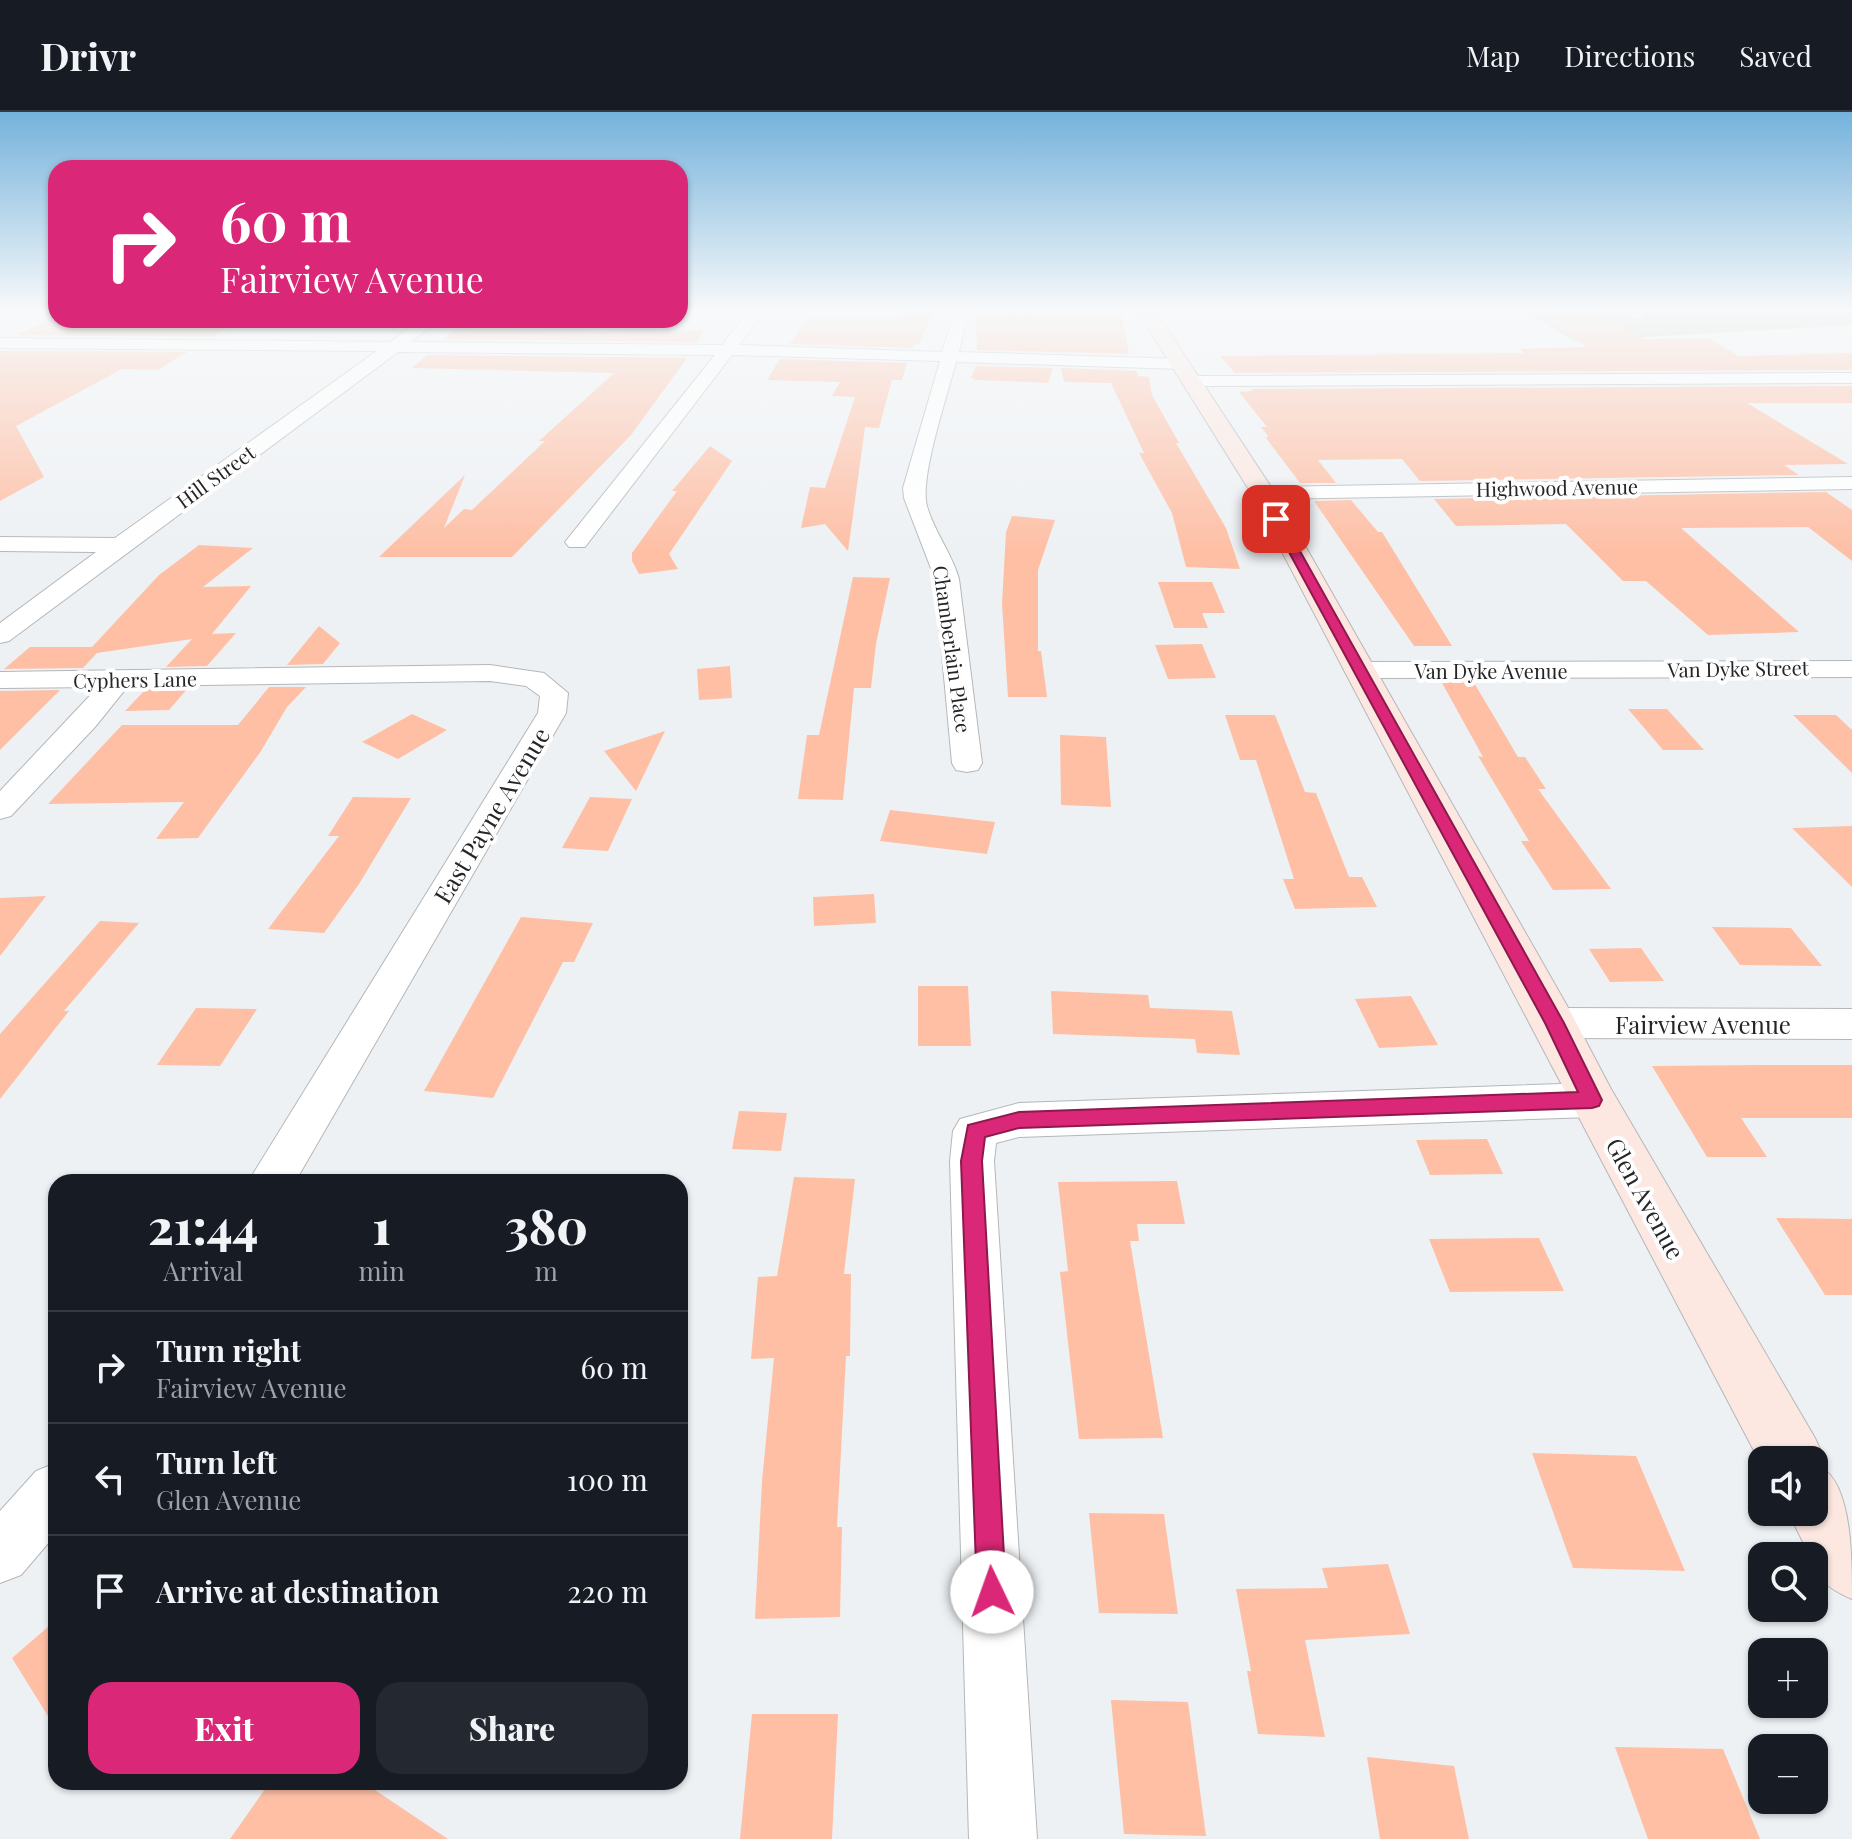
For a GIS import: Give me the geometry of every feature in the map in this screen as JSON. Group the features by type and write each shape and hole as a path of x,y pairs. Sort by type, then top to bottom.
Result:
{"street":[{"name":"Hill Street","path":"0,635 337,390"},
{"path":"577,542 697,390"},
{"name":"Chamberlain Place","path":"940,390 914,488 914,502 918,518 940,555 947,579 967,763"},
{"name":"Glen Avenue","path":"1198,390 1263,493 1554,1023 1592,1100 1785,1446"},
{"name":"Highwood Avenue","path":"1263,493 1852,483"},
{"path":"0,544 120,545"},
{"name":"Van Dyke Avenue","path":"1358,670 1625,669"},
{"name":"Van Dyke Street","path":"1625,669 1852,669"},
{"name":"East Payne Avenue","path":"271,676 490,673 534,679 554,693 552,713 276,1174"},
{"name":"Cyphers Lane","path":"0,680 118,681 271,676"},
{"path":"0,809 85,721 118,681"},
{"name":"Fairview Avenue","path":"1554,1023 1852,1024"},
{"path":"1003,1839 972,1161 975,1131 1019,1120 1592,1100"},
{"path":"0,1554 48,1500"},
{"path":"1828,1522 1852,1565"}],"building":[{"path":"0,390 84,390 16,426 44,477 0,501"},
{"path":"596,390 664,390 631,435 512,557 379,557 465,475 444,528 464,509 472,510 545,441 539,441"},
{"path":"836,390 889,390 879,428 865,427 848,551 825,524 801,528 810,487 825,488 855,397 832,396"},
{"path":"1114,390 1151,390 1179,443 1176,443 1226,528 1240,569 1186,567 1172,513 1139,453 1144,453"},
{"path":"1251,390 1852,390 1852,403 1747,403 1848,464 1784,465 1799,475 1420,481 1402,459 1318,460 1336,483 1300,483 1266,438 1268,436 1261,427 1267,427 1239,392 1253,391"},
{"path":"710,446 732,461 669,554 678,569 639,574 632,561 632,553 677,491 672,491"},
{"path":"1826,492 1852,510 1852,561 1808,527 1681,528 1799,632 1708,635 1646,581 1623,581 1566,524 1456,526 1434,499"},
{"path":"1351,500 1378,532 1382,532 1452,646 1414,646 1314,501"},
{"path":"1012,516 1055,520 1038,570 1038,651 1041,651 1047,697 1008,697 1002,604 1006,532"},
{"path":"199,545 253,548 203,587 251,586 212,634 236,633 207,666 166,667 192,639 97,653 83,668 4,669 30,647 92,647 159,575"},
{"path":"853,577 890,578 876,644 871,688 854,688 843,800 798,799 807,735 819,735"},
{"path":"1158,582 1212,582 1225,613 1202,613 1208,628 1174,628"},
{"path":"319,626 340,643 323,664 287,665"},
{"path":"1202,644 1216,678 1168,679 1155,645"},
{"path":"730,666 732,698 699,700 697,669"},
{"path":"1441,681 1473,681 1518,757 1525,757 1546,789 1538,789 1611,889 1553,890 1521,841 1529,841 1478,756 1483,757"},
{"path":"269,687 306,687 287,707 261,751 198,838 156,839 184,802 48,804 122,725 238,725"},
{"path":"188,688 169,710 125,711 146,689"},
{"path":"60,690 0,750 0,691"},
{"path":"1628,709 1667,709 1704,750 1663,750"},
{"path":"412,714 447,730 398,759 362,742"},
{"path":"1225,715 1275,715 1305,792 1316,793 1349,877 1362,877 1377,907 1295,909 1283,879 1294,879 1256,760 1240,760"},
{"path":"1793,715 1836,715 1852,730 1852,773"},
{"path":"665,731 636,791 604,751"},
{"path":"1060,735 1106,737 1111,807 1061,805"},
{"path":"353,797 411,798 359,884 324,933 268,929 339,836 328,836"},
{"path":"590,797 632,799 608,851 562,848"},
{"path":"890,810 995,822 987,854 880,841"},
{"path":"1852,826 1852,887 1792,828"},
{"path":"874,894 876,923 814,926 813,897"},
{"path":"46,896 0,956 0,898"},
{"path":"521,917 593,923 574,962 563,962 493,1098 424,1091"},
{"path":"100,921 139,923 64,1011 69,1011 0,1099 0,1034"},
{"path":"1712,927 1791,928 1822,966 1740,965"},
{"path":"1641,948 1664,981 1610,982 1589,949"},
{"path":"918,986 968,986 971,1046 918,1046"},
{"path":"1051,991 1148,995 1150,1008 1232,1011 1240,1055 1197,1053 1195,1039 1053,1034"},
{"path":"1411,996 1438,1045 1379,1048 1355,999"},
{"path":"196,1008 257,1009 220,1066 157,1065"},
{"path":"1852,1065 1852,1118 1741,1118 1767,1157 1707,1157 1652,1066"},
{"path":"739,1111 787,1113 781,1151 732,1149"},
{"path":"1487,1139 1503,1174 1430,1175 1416,1140"},
{"path":"794,1177 855,1179 844,1274 851,1274 850,1356 846,1356 837,1527 842,1527 840,1617 755,1619 762,1481 774,1358 751,1359 758,1277 777,1276"},
{"path":"1177,1181 1185,1224 1137,1224 1139,1241 1130,1241 1163,1438 1079,1439 1060,1272 1068,1271 1058,1182"},
{"path":"1776,1218 1852,1219 1852,1295 1825,1295"},
{"path":"1539,1238 1564,1291 1450,1292 1429,1239"},
{"path":"1532,1453 1636,1456 1685,1571 1573,1568"},
{"path":"1089,1513 1164,1514 1178,1614 1099,1613"},
{"path":"1388,1564 1410,1634 1305,1640 1325,1737 1258,1734 1247,1671 1251,1671 1236,1589 1328,1588 1322,1568"},
{"path":"48,1627 48,1716 12,1658"},
{"path":"1111,1700 1188,1702 1206,1836 1124,1834"},
{"path":"752,1714 838,1714 832,1839 740,1839"},
{"path":"1615,1747 1723,1749 1760,1839 1648,1839"},
{"path":"1367,1757 1454,1766 1469,1839 1380,1839"},
{"path":"264,1790 375,1790 448,1839 230,1839"}],"route":[{"path":"992,1592 972,1161 975,1131 1019,1120 1592,1100 1554,1023 1276,519"}]}
